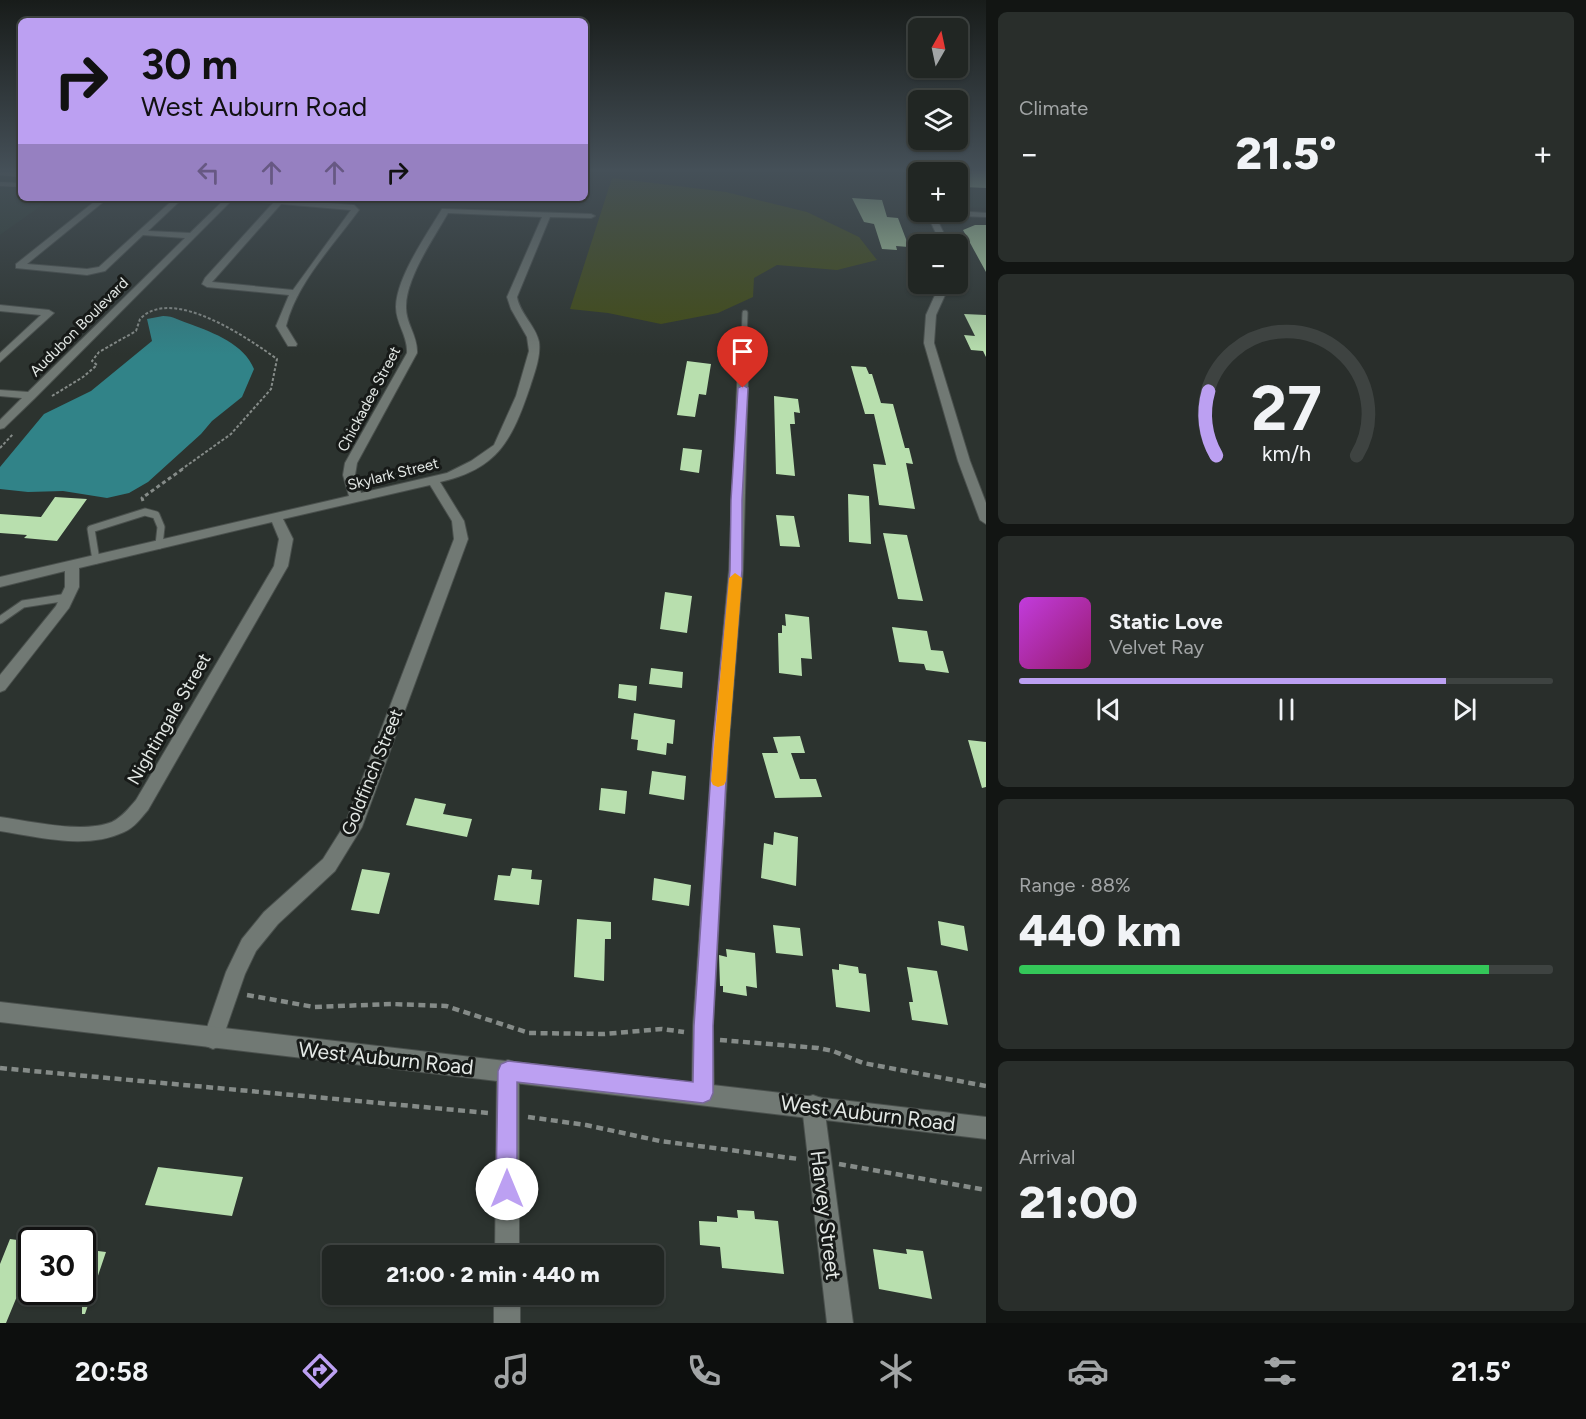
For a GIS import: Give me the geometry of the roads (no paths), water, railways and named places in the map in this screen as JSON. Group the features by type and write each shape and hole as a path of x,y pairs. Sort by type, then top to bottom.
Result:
{"street":[{"path":"64,231 20,266 95,271 102,269 145,231"},
{"name":"Audubon Boulevard","path":"0,426 198,231"},
{"path":"252,231 208,280 207,284 296,293"},
{"path":"292,344 281,322 296,293 340,231"},
{"name":"Chickadee Street","path":"356,498 350,485 349,469 412,352 412,340 400,306 404,289 435,231"},
{"name":"Skylark Street","path":"0,582 433,480 471,467 493,451 504,438 534,354 534,343 526,325 514,308 512,293 540,231"},
{"path":"143,233 193,236"},
{"path":"940,294 931,315 929,343 964,461 986,520"},
{"path":"0,308 49,313 0,359"},
{"path":"703,1093 704,1026 721,742 736,570 744,341"},
{"path":"0,393 31,396"},
{"name":"Goldfinch Street","path":"213,1039 236,972 249,945 271,918 329,865 353,826 461,539 458,521 433,480"},
{"name":"Nightingale Street","path":"0,824 99,833 118,827 133,817 281,566 286,540 276,517"},
{"path":"0,686 46,629 68,597 72,587 72,564"},
{"name":"West Auburn Road","path":"0,1012 213,1039 703,1093 986,1128"},
{"path":"507,1245 508,1071"},
{"name":"Harvey Street","path":"813,1106 840,1323"},
{"path":"507,1305 507,1323"}],"lane":[{"path":"744,341 745,313"},
{"path":"96,560 91,529 145,512 156,515 159,521 159,545"},
{"path":"0,620 9,610 25,602 68,597"}],"water":[{"path":"163,316 199,327 227,340 243,353 254,369 242,397 212,421 201,434 148,482 129,493 107,498 63,491 28,492 0,489 0,467 44,414 91,391 152,341 147,319"}]}
